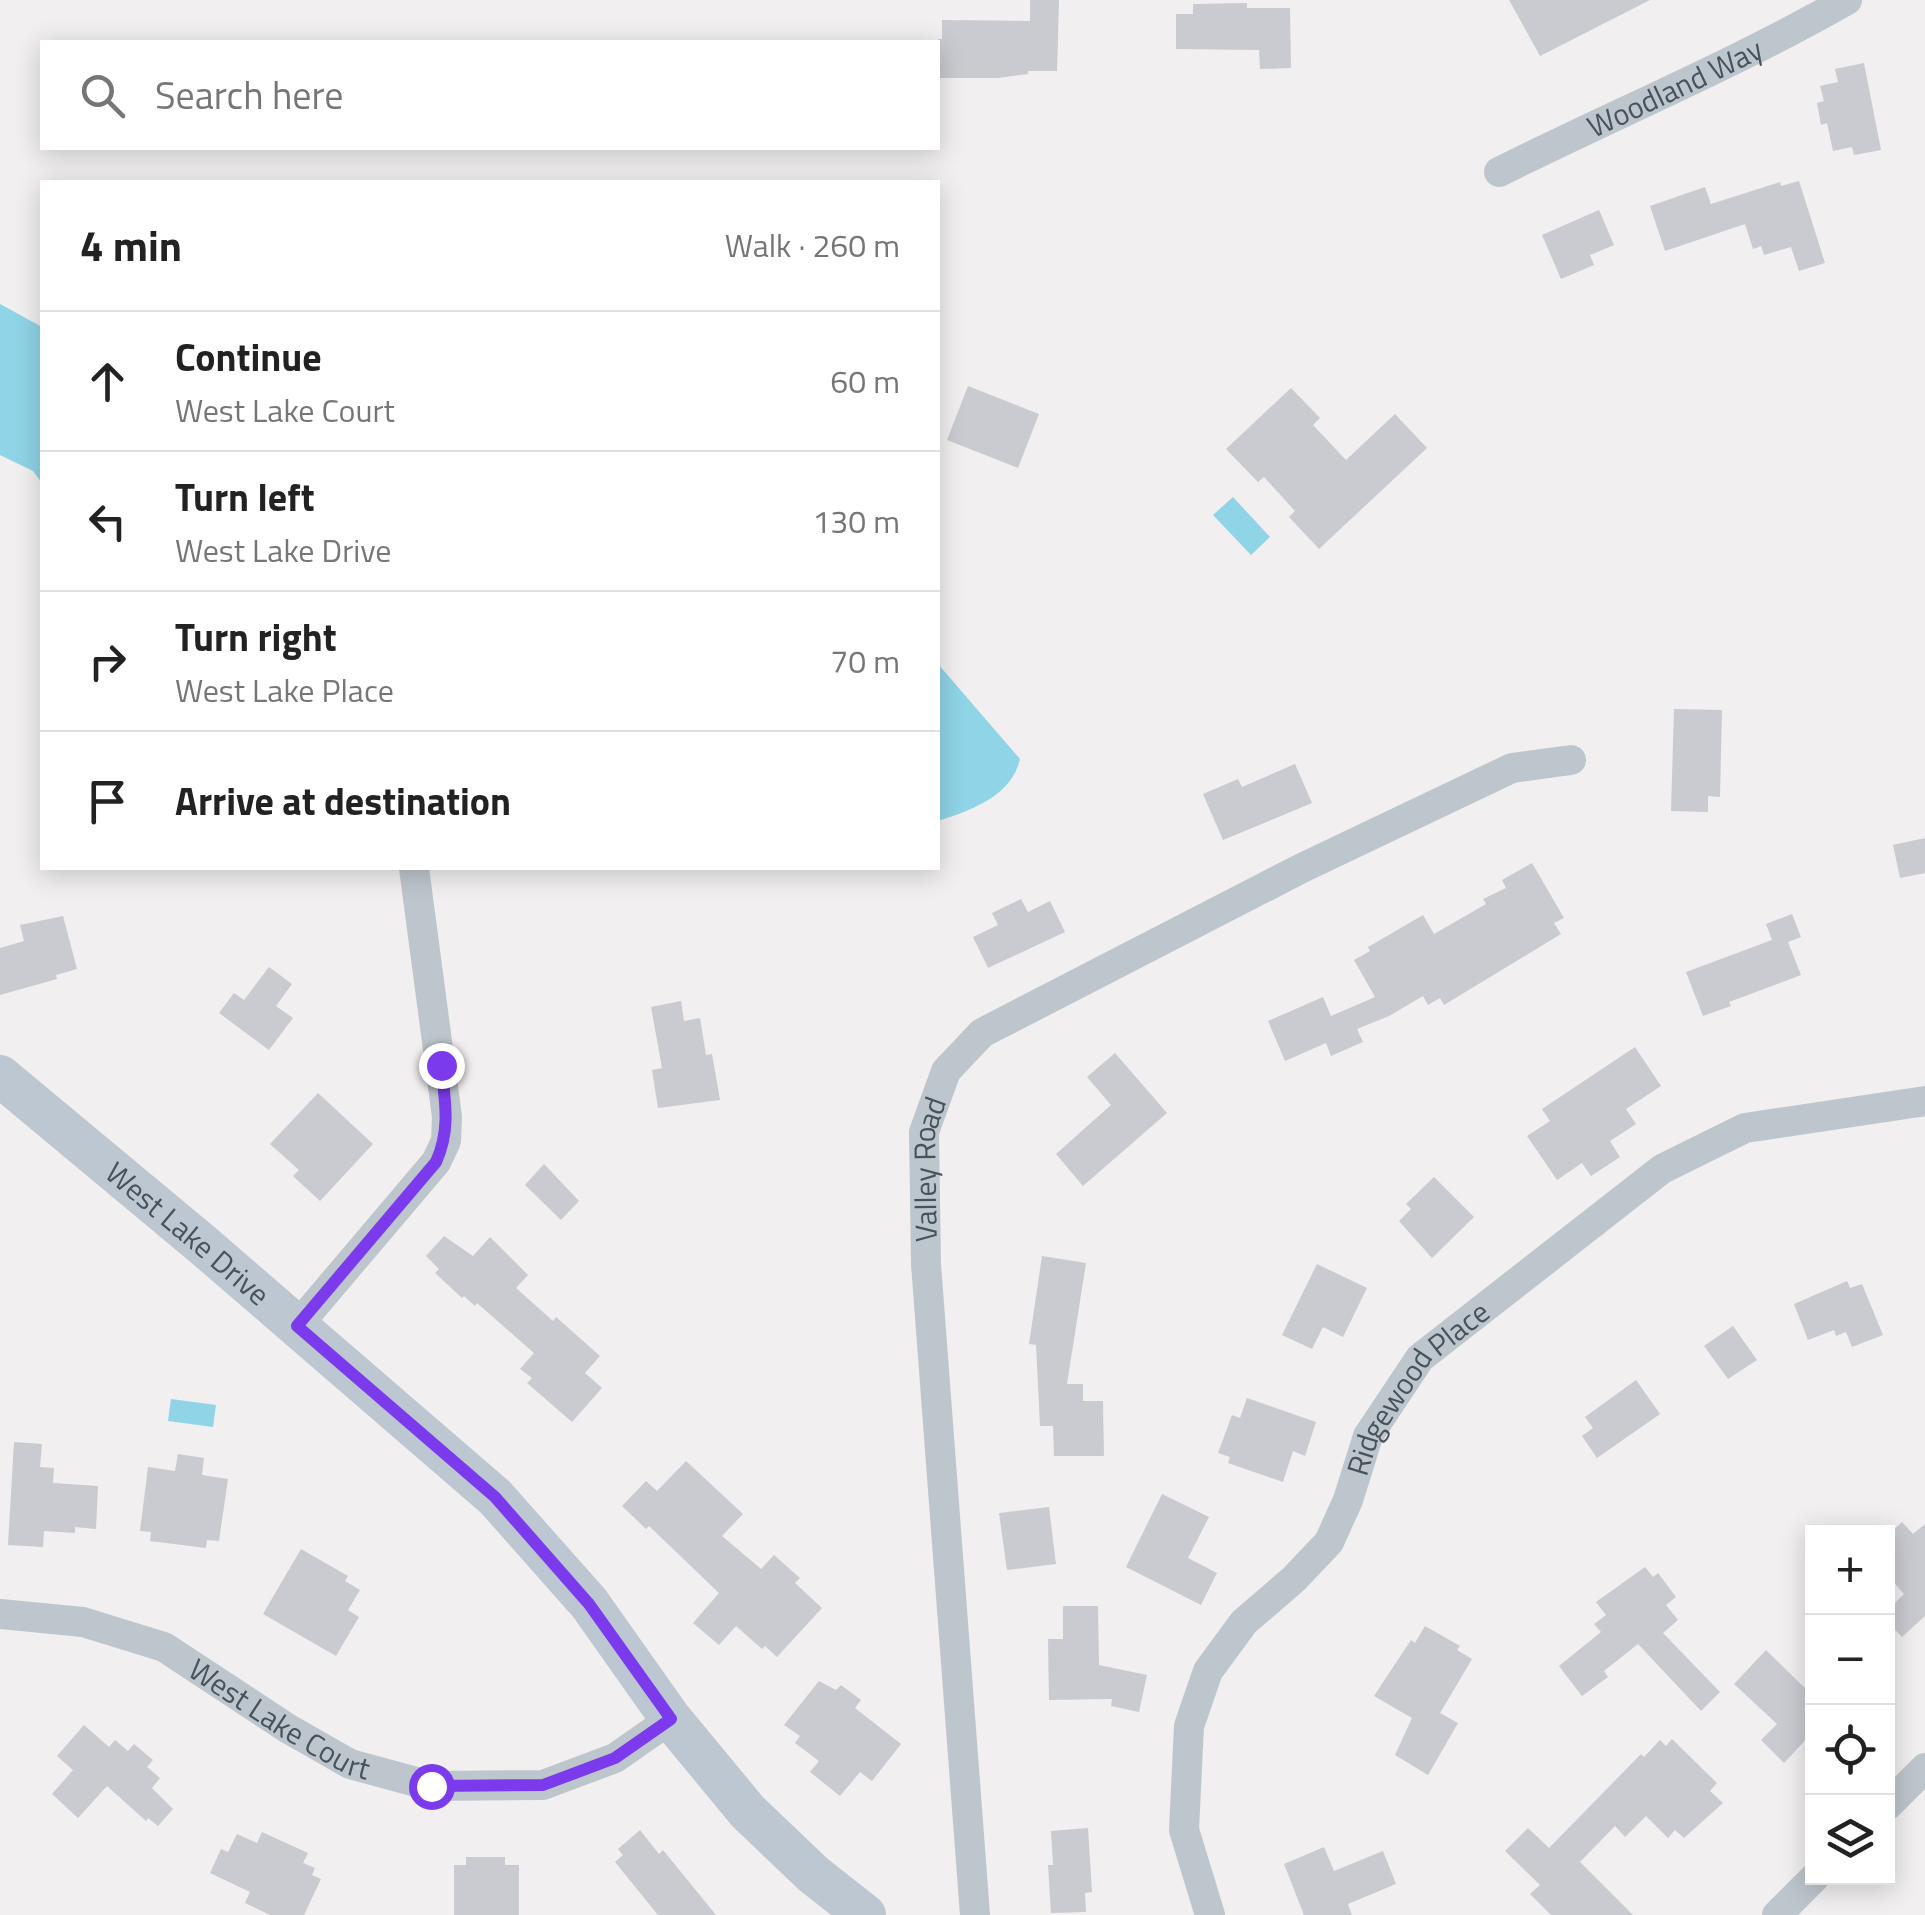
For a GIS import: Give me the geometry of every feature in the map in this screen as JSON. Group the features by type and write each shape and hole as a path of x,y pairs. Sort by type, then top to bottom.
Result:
{"main road":[{"name":"West Lake Drive","path":"0,1076 495,1497 589,1604 671,1719 748,1812 813,1874 866,1915"}],"street":[{"name":"Woodland Way","path":"1499,172 1656,94 1771,43 1847,0"},
{"name":"Valley Road","path":"975,1915 926,1264 924,1132 946,1071 982,1033 1302,868 1512,768 1571,760"},
{"path":"297,1326 436,1162 446,1140 447,1118 414,870"},
{"name":"Ridgewood Place","path":"1210,1915 1184,1830 1189,1726 1208,1671 1244,1622 1294,1580 1330,1542 1368,1436 1420,1358 1662,1169 1746,1128 1925,1101"},
{"name":"West Lake Court","path":"0,1614 83,1622 164,1647 287,1728 350,1764 431,1786 543,1785 615,1758 671,1719"},
{"path":"1895,1798 1925,1768"},
{"path":"1777,1915 1807,1885"}],"water":[{"path":"0,304 40,326 40,480 33,471 0,455"},
{"path":"1233,497 1270,537 1251,555 1213,515"},
{"path":"940,666 1020,759 1008,783 976,807 940,820"},
{"path":"171,1399 216,1405 213,1427 168,1421"}],"building":[{"path":"1030,0 1059,0 1057,71 1028,71 998,78 940,78 938,39 942,39 942,20 1030,21"},
{"path":"1509,0 1650,0 1540,56"},
{"path":"1247,3 1247,8 1290,8 1291,68 1260,69 1259,50 1176,49 1176,14 1193,14 1193,4"},
{"path":"1864,63 1881,150 1854,155 1852,147 1833,151 1827,123 1821,125 1817,103 1824,101 1820,86 1838,82 1835,69"},
{"path":"1799,181 1825,263 1799,271 1791,247 1764,255 1761,246 1753,249 1745,224 1665,251 1650,206 1705,187 1711,204 1780,182 1781,186"},
{"path":"1599,210 1614,245 1590,255 1594,265 1561,279 1542,235"},
{"path":"968,386 1039,414 1018,468 947,440"},
{"path":"1291,388 1320,418 1313,425 1346,460 1395,414 1427,448 1319,549 1289,517 1295,511 1264,477 1258,482 1226,449"},
{"path":"1674,709 1722,710 1720,797 1708,796 1708,812 1671,811"},
{"path":"1295,764 1312,803 1223,840 1203,794 1238,779 1242,787"},
{"path":"1925,838 1925,873 1900,878 1893,845"},
{"path":"1532,863 1564,918 1554,923 1561,934 1444,1005 1440,998 1428,1005 1423,996 1357,1029 1363,1042 1331,1056 1326,1043 1285,1061 1268,1021 1323,997 1331,1016 1375,997 1354,960 1370,951 1368,947 1423,915 1434,934 1486,904 1483,899 1506,888 1502,880"},
{"path":"1021,899 1028,912 1050,901 1065,932 988,968 973,937 998,925 992,913"},
{"path":"1792,914 1801,937 1788,942 1801,975 1703,1016 1686,972 1772,940 1766,924"},
{"path":"63,916 77,969 56,975 57,979 0,995 0,948 24,941 20,925"},
{"path":"269,967 292,984 276,1006 293,1018 269,1050 219,1013 234,993 244,1000"},
{"path":"681,1001 684,1021 700,1018 706,1055 712,1054 720,1100 658,1108 652,1070 662,1068 651,1007"},
{"path":"1635,1047 1661,1086 1626,1109 1636,1124 1610,1141 1620,1157 1591,1176 1582,1163 1557,1180 1527,1136 1550,1121 1542,1109"},
{"path":"1115,1053 1167,1113 1083,1186 1056,1154 1111,1105 1087,1077"},
{"path":"318,1093 373,1144 320,1201 293,1176 299,1170 270,1144"},
{"path":"544,1164 579,1201 561,1220 525,1185"},
{"path":"1434,1177 1474,1217 1432,1258 1399,1221 1411,1209 1406,1204"},
{"path":"444,1236 473,1256 490,1237 528,1275 516,1288 600,1356 585,1373 602,1388 572,1422 527,1383 532,1378 520,1369 534,1353 477,1303 475,1306 462,1298 435,1273 439,1269 426,1256"},
{"path":"1042,1256 1086,1263 1067,1384 1083,1384 1083,1401 1103,1401 1104,1456 1054,1456 1053,1426 1040,1426 1036,1345 1029,1344"},
{"path":"1317,1264 1367,1288 1343,1337 1323,1327 1312,1349 1282,1335"},
{"path":"1847,1281 1850,1288 1862,1284 1883,1335 1852,1347 1846,1332 1836,1336 1834,1330 1808,1340 1794,1304"},
{"path":"1733,1326 1757,1360 1728,1379 1704,1346"},
{"path":"1636,1380 1660,1414 1597,1458 1582,1436 1593,1428 1585,1417"},
{"path":"1247,1398 1316,1422 1305,1456 1293,1451 1283,1482 1228,1463 1230,1457 1218,1453 1232,1415 1240,1418"},
{"path":"14,1442 42,1444 40,1467 54,1468 53,1483 98,1486 96,1529 75,1527 75,1533 44,1531 43,1547 8,1545"},
{"path":"178,1454 204,1458 202,1475 228,1479 219,1541 207,1540 206,1548 150,1541 151,1532 140,1531 148,1467 175,1471"},
{"path":"686,1461 743,1514 722,1536 761,1569 774,1555 800,1578 795,1583 822,1608 777,1657 736,1626 719,1645 693,1623 719,1593 649,1526 646,1529 622,1506 646,1481 657,1491"},
{"path":"1162,1494 1209,1517 1188,1558 1217,1573 1201,1605 1126,1567"},
{"path":"1049,1507 1056,1564 1007,1570 999,1513"},
{"path":"1902,1522 1913,1534 1925,1524 1925,1616 1902,1637 1895,1630 1895,1603 1904,1594 1895,1584 1895,1528"},
{"path":"301,1549 348,1576 345,1581 360,1590 348,1610 359,1617 336,1656 263,1614"},
{"path":"1645,1567 1653,1577 1658,1573 1676,1597 1666,1605 1678,1620 1663,1633 1720,1692 1701,1711 1638,1644 1604,1671 1608,1677 1582,1696 1559,1666 1601,1632 1594,1624 1606,1615 1596,1602"},
{"path":"1063,1606 1098,1606 1099,1665 1147,1675 1139,1712 1111,1706 1112,1699 1049,1700 1048,1639 1063,1639"},
{"path":"1425,1626 1460,1646 1457,1650 1472,1659 1440,1713 1458,1723 1428,1775 1395,1755 1412,1718 1374,1696 1411,1640 1415,1643"},
{"path":"1766,1650 1805,1688 1805,1740 1784,1763 1761,1740 1777,1724 1734,1684"},
{"path":"819,1681 836,1690 841,1685 861,1700 855,1708 901,1744 872,1781 860,1772 840,1796 810,1772 819,1761 795,1743 800,1736 784,1725"},
{"path":"84,1725 109,1747 115,1740 128,1751 134,1744 153,1760 147,1767 160,1778 152,1788 173,1809 158,1826 148,1818 146,1821 107,1786 78,1818 52,1794 73,1770 57,1756"},
{"path":"1672,1739 1717,1783 1710,1791 1723,1803 1684,1838 1675,1830 1668,1838 1646,1816 1625,1837 1615,1826 1580,1862 1633,1915 1551,1915 1530,1894 1540,1885 1505,1851 1528,1828 1549,1848 1641,1754 1644,1757 1660,1740 1666,1746"},
{"path":"1088,1828 1092,1892 1085,1893 1086,1912 1051,1913 1051,1831"},
{"path":"640,1830 659,1854 663,1850 716,1915 658,1915 615,1862 623,1855 618,1849"},
{"path":"262,1832 308,1853 303,1863 315,1868 312,1875 321,1879 304,1915 270,1915 245,1903 250,1892 210,1873 221,1849 228,1852 237,1834 257,1843"},
{"path":"1324,1847 1334,1871 1383,1851 1396,1884 1348,1904 1352,1915 1304,1915 1284,1864"},
{"path":"466,1857 505,1857 505,1865 519,1865 519,1915 454,1915 454,1865 466,1865"}],"route":[{"path":"431,1786 543,1785 615,1758 671,1719 589,1604 495,1497 297,1326 436,1162 446,1140 441,1065"}]}
